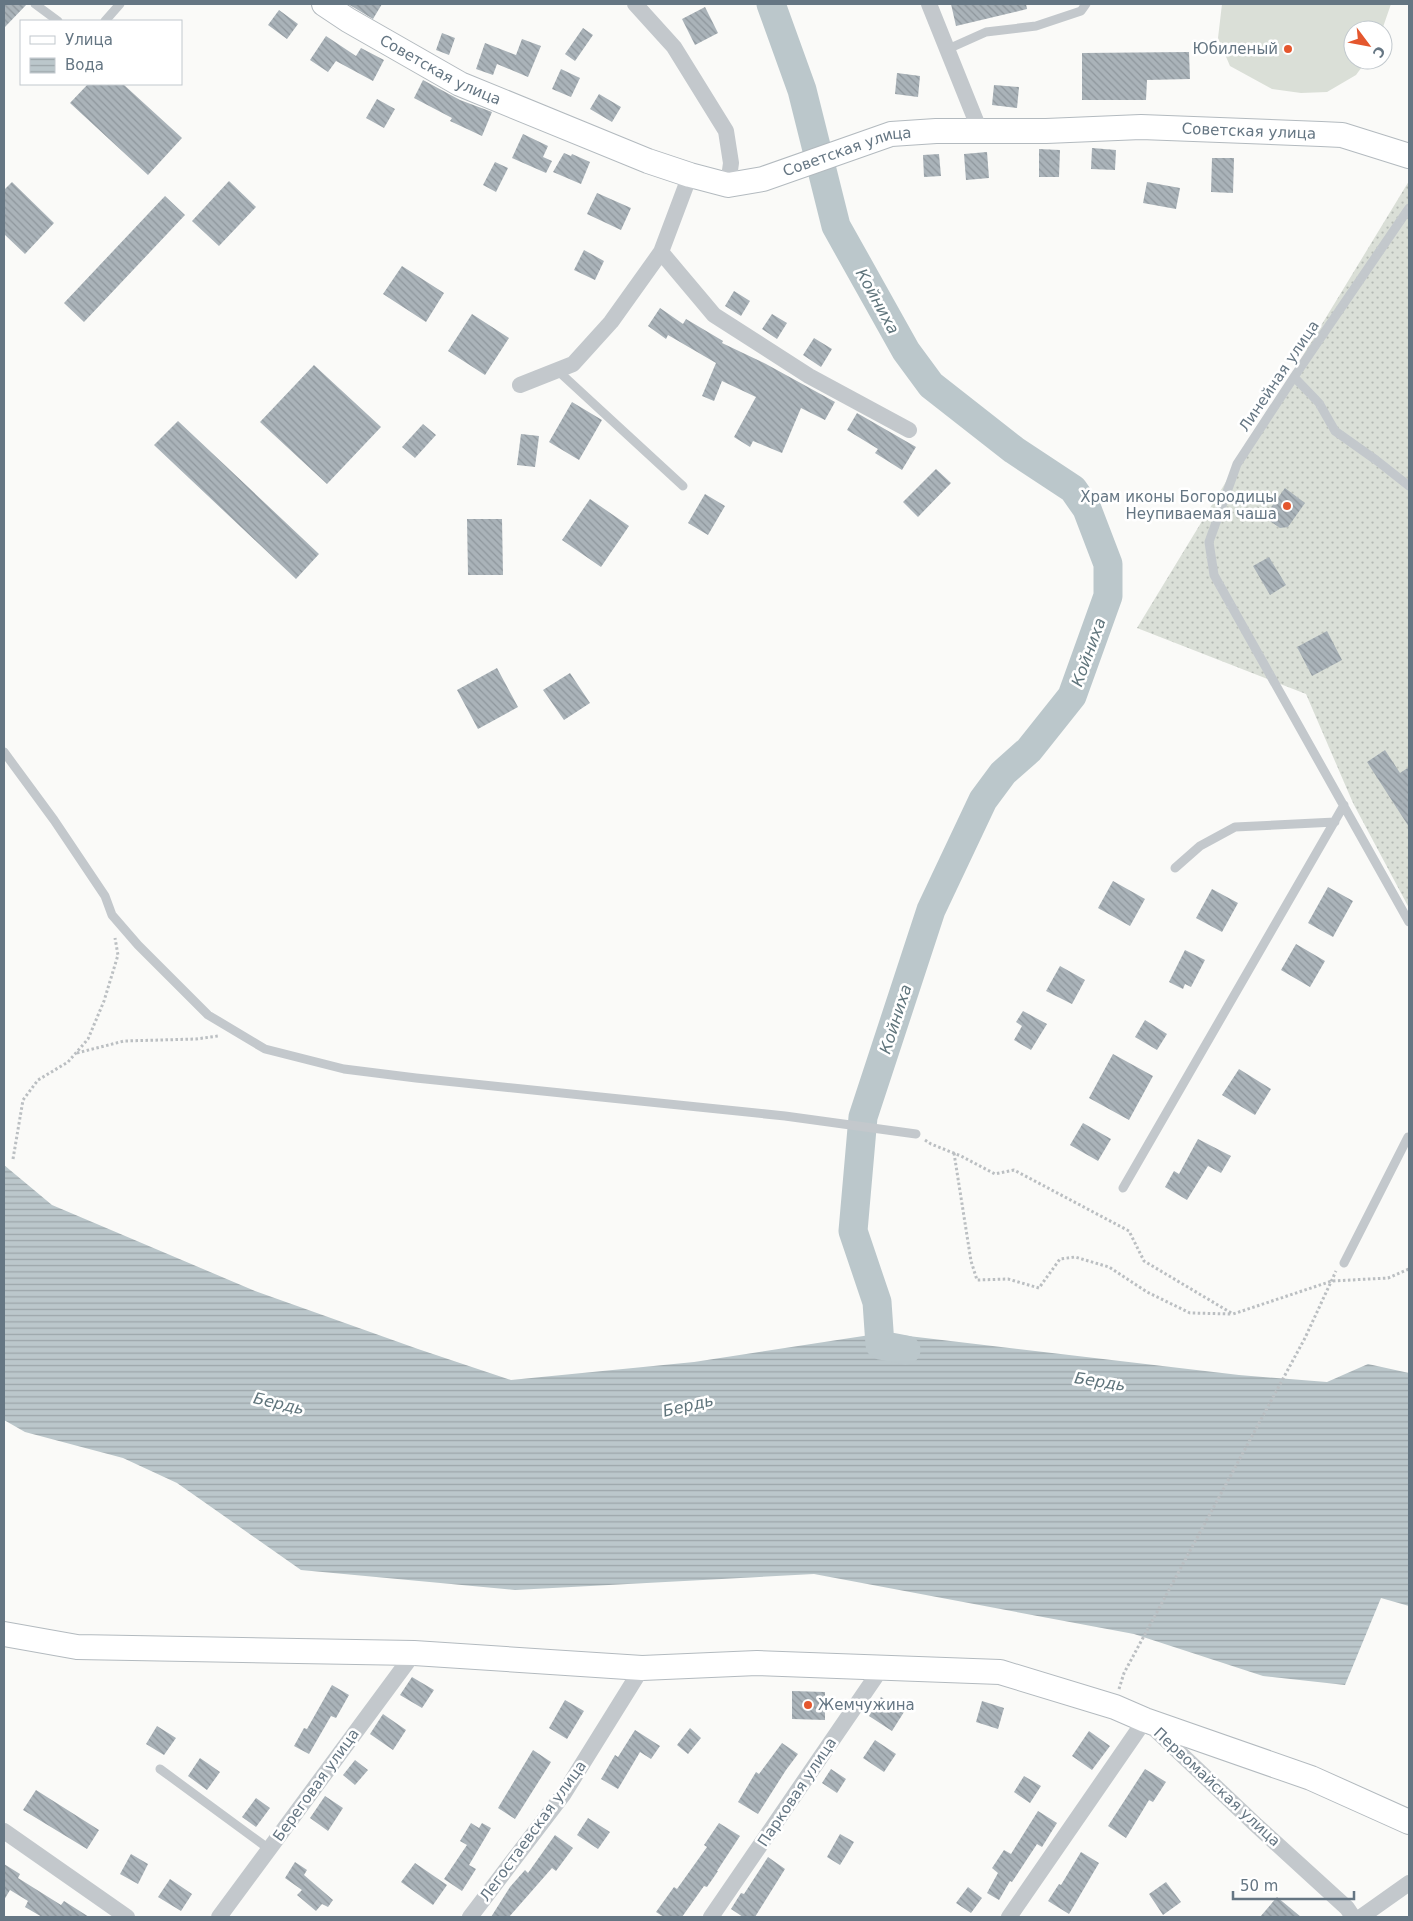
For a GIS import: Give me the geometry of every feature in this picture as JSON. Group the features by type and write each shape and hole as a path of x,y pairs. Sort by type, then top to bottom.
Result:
{"street":[{"name":"Советская улица","path":"324,4 348,20 460,84 648,161 728,185 763,179 891,134 1141,127 1321,134 1342,135 1409,156"},
{"path":"635,4 674,47 726,131 731,163 728,185"},
{"path":"929,4 980,131"},
{"path":"520,385 573,364 611,322 661,252 690,175"},
{"path":"661,252 714,315 809,376 909,430"},
{"path":"4,1634 77,1647 414,1653 642,1668 757,1663 883,1666 1000,1672 1114,1706 1145,1720 1311,1778 1409,1822"},
{"name":"Береговая улица","path":"219,1917 414,1653"},
{"name":"Парковая улица","path":"711,1917 883,1666"},
{"name":"Легостаевская улица","path":"470,1917 563,1795 642,1668"},
{"name":"Первомайская улица","path":"1009,1917 1145,1720 1249,1819 1347,1908 1352,1917"},
{"path":"4,1831 127,1917"},
{"path":"1361,1917 1409,1883"}],"lane":[{"path":"35,4 57,20"},
{"path":"106,20 120,4"},
{"path":"948,50 986,32 1036,26 1081,11 1086,4"},
{"name":"Линейная улица","path":"1344,805 1214,575 1209,542 1237,464 1409,208"},
{"path":"558,370 684,486"},
{"path":"1294,377 1319,402 1336,431 1409,486"},
{"path":"4,752 54,820 104,896 112,915 138,945 208,1015 265,1049 344,1068 416,1078 776,1115 916,1134"},
{"path":"1123,1188 1344,805"},
{"path":"1344,805 1409,922"},
{"path":"1175,868 1200,846 1235,827 1334,822"},
{"path":"1344,1263 1409,1137"},
{"path":"160,1770 269,1849"}],"path":[{"path":"13,1159 23,1100 38,1080 68,1062 88,1039 104,1001 118,955 112,915"},
{"path":"76,1053 124,1040 196,1039 238,1033"},
{"path":"916,1134 931,1144 954,1153 995,1174 1014,1170 1129,1231 1144,1261 1233,1314"},
{"path":"954,1153 971,1261 977,1280 1008,1278 1039,1288 1060,1259 1075,1257 1109,1267 1148,1292 1190,1313 1233,1314 1332,1281 1388,1278 1409,1269"},
{"path":"1124,1673 1305,1338"}],"shaded area":[{"name":"Юбиленый","path":"1222,4 1391,4 1385,20 1343,20 1343,70 1360,70 1356,75 1327,92 1301,93 1272,89 1230,66 1218,38"},
{"path":"1409,181 1409,908 1353,803 1306,694 1137,628"}],"water":[{"name":"Бердь","path":"4,1165 52,1205 255,1291 511,1380 694,1362 883,1333 1239,1375 1327,1382 1368,1364 1409,1373 1409,1606 1381,1598 1345,1685 1263,1676 1134,1634 814,1574 515,1590 301,1570 177,1483 123,1458 25,1432 4,1420"}],"building":[{"path":"4,4 27,4 4,28"},
{"path":"348,4 382,4 373,19"},
{"path":"951,4 1026,4 1027,9 956,26"},
{"path":"705,7 718,33 695,45 682,19"},
{"path":"279,10 298,24 287,39 268,25"},
{"path":"583,28 593,35 575,61 565,54"},
{"path":"442,33 455,38 449,55 436,50"},
{"path":"326,36 356,56 361,48 384,60 373,81 336,61 328,72 310,60"},
{"path":"522,39 541,46 528,77 497,64 493,75 476,69 485,43 516,55"},
{"path":"1189,52 1190,79 1147,80 1146,100 1082,100 1082,53"},
{"path":"561,69 580,78 571,97 552,89"},
{"path":"897,73 920,76 918,97 895,94"},
{"path":"423,80 460,100 492,112 482,136 450,121 452,118 414,98"},
{"path":"87,85 124,85 182,138 148,175 70,103"},
{"path":"994,85 1019,87 1017,108 992,105"},
{"path":"599,94 621,107 612,122 590,109"},
{"path":"377,99 395,109 384,128 366,118"},
{"path":"523,134 548,146 543,157 552,161 546,173 512,158"},
{"path":"1092,148 1116,150 1115,170 1091,169"},
{"path":"1039,149 1060,150 1059,177 1039,177"},
{"path":"987,152 989,178 966,180 964,154"},
{"path":"564,153 571,156 572,154 590,162 581,184 553,172"},
{"path":"939,154 941,176 924,177 923,155"},
{"path":"1212,158 1234,158 1233,193 1211,192"},
{"path":"495,162 508,168 496,192 483,185"},
{"path":"229,181 256,207 219,246 192,221"},
{"path":"12,182 54,223 25,254 4,234 4,190"},
{"path":"1147,182 1180,188 1176,209 1143,203"},
{"path":"597,193 631,208 621,230 587,214"},
{"path":"165,196 185,215 84,322 64,303"},
{"path":"584,250 604,261 595,280 574,270"},
{"path":"402,266 444,293 426,322 383,294"},
{"path":"734,291 750,301 741,316 725,306"},
{"path":"660,308 683,324 686,319 723,341 722,343 766,364 835,402 825,420 801,408 782,453 753,441 750,447 734,437 756,397 722,381 714,401 702,396 716,363 668,335 666,339 648,326"},
{"path":"472,314 509,338 485,375 448,351"},
{"path":"772,314 787,323 777,339 762,329"},
{"path":"814,338 832,349 821,367 803,355"},
{"path":"314,365 381,427 327,484 260,422"},
{"path":"572,402 602,420 579,460 549,442"},
{"path":"857,413 916,447 902,470 875,453 878,449 847,430"},
{"path":"178,421 319,554 296,579 154,445"},
{"path":"423,424 436,435 415,458 402,447"},
{"path":"521,434 539,436 535,467 517,465"},
{"path":"936,469 951,483 918,517 903,502"},
{"name":"Храм иконы Богородицы Неупиваемая чаша","path":"1285,488 1305,503 1288,527 1280,528 1270,521 1269,510"},
{"path":"705,494 725,506 708,535 688,523"},
{"path":"590,499 629,526 601,567 562,540"},
{"path":"467,519 502,519 503,575 468,575"},
{"path":"1269,557 1286,585 1270,595 1253,566"},
{"path":"1327,631 1342,660 1312,676 1297,647"},
{"path":"497,668 518,707 478,729 457,690"},
{"path":"570,673 590,703 564,720 543,690"},
{"path":"1385,750 1400,773 1409,767 1409,827 1367,762"},
{"path":"1113,881 1145,899 1130,926 1098,908"},
{"path":"1328,887 1353,901 1333,937 1308,923"},
{"path":"1212,889 1238,903 1222,932 1196,918"},
{"path":"1296,944 1325,961 1310,987 1281,970"},
{"path":"1185,950 1205,960 1191,987 1185,984 1183,989 1169,982"},
{"path":"1060,966 1085,980 1072,1004 1046,991"},
{"path":"1023,1011 1047,1024 1031,1050 1014,1040 1022,1026 1016,1022"},
{"path":"1145,1020 1167,1034 1157,1050 1135,1037"},
{"path":"1113,1054 1153,1076 1129,1120 1089,1098"},
{"path":"1239,1069 1271,1089 1255,1115 1222,1095"},
{"path":"1083,1123 1111,1139 1098,1161 1070,1145"},
{"path":"1198,1139 1231,1156 1221,1173 1208,1166 1187,1200 1165,1187 1174,1171 1179,1174"},
{"path":"412,1677 434,1690 422,1708 400,1695"},
{"path":"332,1685 349,1695 336,1718 331,1716 309,1754 294,1746 304,1728 307,1729"},
{"name":"Жемчужина","path":"792,1691 825,1692 825,1720 792,1719"},
{"path":"881,1697 904,1712 892,1731 869,1716"},
{"path":"565,1700 584,1711 567,1739 549,1728"},
{"path":"982,1701 1004,1708 998,1729 976,1722"},
{"path":"383,1714 406,1730 393,1750 370,1734"},
{"path":"157,1726 176,1738 164,1755 146,1744"},
{"path":"690,1728 701,1738 688,1754 677,1745"},
{"path":"635,1730 660,1746 651,1759 640,1752 618,1789 601,1779 615,1755 618,1757"},
{"path":"1089,1731 1110,1746 1092,1770 1072,1756"},
{"path":"875,1740 896,1754 884,1772 863,1758"},
{"path":"782,1743 798,1754 758,1814 738,1802 756,1772 759,1774"},
{"path":"533,1750 551,1762 515,1819 498,1808"},
{"path":"200,1758 220,1772 207,1790 188,1776"},
{"path":"355,1760 368,1770 355,1785 343,1775"},
{"path":"831,1769 846,1779 837,1793 822,1783"},
{"path":"1145,1769 1166,1782 1153,1802 1149,1800 1126,1838 1108,1826"},
{"path":"1024,1776 1041,1786 1030,1803 1014,1792"},
{"path":"36,1790 99,1830 87,1849 23,1810"},
{"path":"325,1796 343,1808 328,1831 310,1818"},
{"path":"256,1798 270,1808 256,1827 242,1817"},
{"path":"1038,1811 1057,1823 1042,1847 1037,1844 1012,1882 1010,1881 999,1900 987,1893 998,1873 992,1868 1004,1850 1011,1854"},
{"path":"588,1818 610,1832 598,1849 577,1835"},
{"path":"471,1823 479,1828 482,1823 491,1828 469,1865 476,1869 462,1891 444,1879 467,1845 460,1841"},
{"path":"719,1823 740,1836 707,1887 704,1886 682,1917 664,1917 656,1912 674,1887 677,1889 707,1847 704,1845"},
{"path":"840,1834 854,1842 840,1865 827,1857"},
{"path":"555,1835 573,1848 556,1871 552,1868 509,1917 491,1917 510,1887 525,1870 528,1873"},
{"path":"1081,1852 1099,1863 1069,1914 1048,1901 1059,1884 1061,1885"},
{"path":"131,1854 148,1864 138,1884 120,1874"},
{"path":"768,1857 785,1869 755,1917 743,1917 731,1909 741,1893 744,1894"},
{"path":"295,1862 307,1870 304,1875 333,1900 328,1907 322,1904 316,1911 297,1895 302,1890 285,1878"},
{"path":"415,1863 447,1885 433,1905 401,1882"},
{"path":"4,1864 20,1874 18,1878 61,1905 64,1901 89,1917 42,1917 25,1907 28,1901 10,1890 4,1900"},
{"path":"170,1879 192,1894 181,1911 158,1897"},
{"path":"1166,1882 1181,1902 1163,1915 1149,1894"},
{"path":"968,1887 982,1898 971,1913 956,1903"},
{"path":"1277,1897 1301,1917 1260,1917"}],"waterway":[{"name":"Койниха","path":"771,4 802,90 836,226 906,351 931,385 1014,450 1073,489 1087,509 1108,564 1108,596 1072,696 1029,750 1003,773 983,800 931,910 863,1117 853,1231 877,1302 880,1345 906,1350"}],"place":[{"name":"Юбиленый","path":"1288,49"},
{"name":"Храм иконы Богородицы Неупиваемая чаша","path":"1287,506"},
{"name":"Жемчужина","path":"808,1705"}]}
